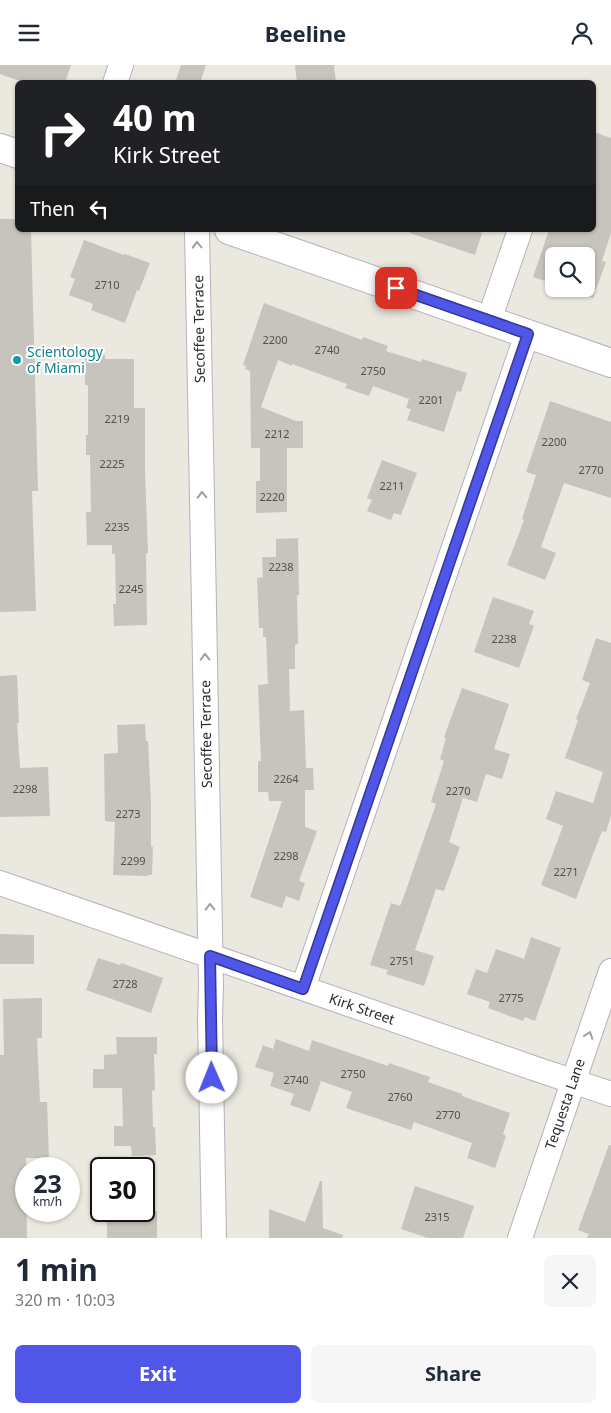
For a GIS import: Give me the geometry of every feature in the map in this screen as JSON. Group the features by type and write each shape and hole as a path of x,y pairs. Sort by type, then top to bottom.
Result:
{"street":[{"path":"116,80 121,65"},
{"path":"0,148 15,153"},
{"name":"Secoffee Terrace","path":"197,232 214,1238"},
{"path":"235,232 611,363"},
{"path":"489,320 519,232"},
{"path":"303,989 528,334"},
{"name":"Kirk Street","path":"0,883 611,1094"},
{"name":"Tequesta Lane","path":"520,1238 611,971"}],"building":[{"path":"0,65 71,65 66,80 17,80 0,74"},
{"path":"181,65 206,65 201,80 176,80"},
{"path":"295,65 334,65 336,80 297,80"},
{"path":"596,133 611,138 611,233 602,261 606,262 595,292 595,247 545,247 545,281 533,277 548,232 596,232"},
{"name":"Scientology of Miami","path":"0,219 15,219 15,232 31,232 38,491 32,491 36,611 0,612"},
{"path":"478,232 482,233 475,255 410,233"},
{"path":"84,240 150,263 139,291 137,290 125,323 91,310 93,304 69,295 75,279 70,277"},
{"path":"264,303 362,340 363,337 388,346 386,351 421,362 422,359 467,373 461,392 457,391 444,432 407,420 411,409 406,408 409,399 373,386 369,396 345,388 347,384 278,360 261,407 296,421 303,421 303,448 287,448 287,512 256,513 256,481 260,481 260,448 251,448 250,371 245,369 246,366 243,365"},
{"path":"85,354 105,355 105,359 134,359 134,408 145,408 148,553 146,553 147,625 114,626 113,604 116,604 115,554 112,554 112,545 87,545 86,512 91,512 90,455 86,455 88,385 85,385"},
{"path":"550,401 611,422 611,498 564,483 541,547 556,553 545,580 507,565 524,520 522,519 536,475 526,472"},
{"path":"382,460 417,473 401,515 394,513 391,520 367,511 372,500 367,498"},
{"path":"298,538 298,644 295,645 295,669 289,669 290,711 304,710 306,768 313,768 314,790 305,790 305,827 317,831 299,881 305,883 299,901 286,896 282,908 250,897 282,801 269,801 268,792 258,792 258,761 261,761 258,685 268,684 266,637 263,637 263,628 259,628 257,578 263,577 262,557 276,557 276,539"},
{"path":"493,597 534,611 529,624 534,626 519,668 474,652"},
{"path":"596,638 611,643 611,816 606,832 602,831 576,899 541,885 563,826 546,819 556,791 593,803 603,772 565,758 578,720 576,719 590,683 582,680"},
{"path":"17,675 19,723 17,723 20,768 48,767 50,816 0,817 0,676"},
{"path":"462,688 509,704 494,749 510,754 502,779 486,774 477,802 463,798 449,842 460,847 444,891 436,889 415,950 434,956 424,986 386,974 388,970 370,965 391,903 400,906 436,804 431,802 444,761 440,759 446,738 444,737"},
{"path":"145,724 146,741 148,741 151,801 152,875 113,875 115,822 105,821 104,754 118,753 117,725"},
{"path":"0,934 34,935 34,964 0,964"},
{"path":"531,937 561,948 535,1021 525,1017 523,1021 488,1008 490,1002 467,994 476,969 487,973 496,949 524,959"},
{"path":"98,958 120,965 121,963 163,978 151,1013 86,990"},
{"path":"42,998 42,1038 37,1038 40,1102 47,1102 49,1157 15,1157 15,1222 27,1222 27,1238 0,1238 0,1055 4,1055 3,999"},
{"path":"116,1037 157,1037 157,1054 154,1054 155,1090 152,1091 156,1155 132,1156 131,1146 114,1146 114,1126 123,1126 122,1088 93,1088 93,1069 104,1069 104,1055 117,1054"},
{"path":"276,1039 309,1051 312,1040 388,1066 389,1063 430,1077 428,1082 510,1113 503,1134 506,1136 495,1168 467,1158 472,1143 414,1122 411,1130 346,1108 352,1092 321,1081 310,1112 290,1105 294,1094 270,1086 274,1073 255,1067 263,1045 273,1049"},
{"path":"609,1145 611,1145 611,1238 587,1238 589,1234 578,1230"},
{"path":"320,1181 322,1181 323,1228 343,1235 342,1238 269,1238 269,1209 305,1222"},
{"path":"415,1186 474,1206 463,1238 428,1238 401,1229"},
{"path":"155,1211 157,1211 157,1238 107,1238 107,1222 155,1222"}],"place":[{"name":"Scientology of Miami","path":"17,360"}],"route":[{"path":"212,1078 210,1018 212,986 210,956 303,989 528,334 396,288"}]}
